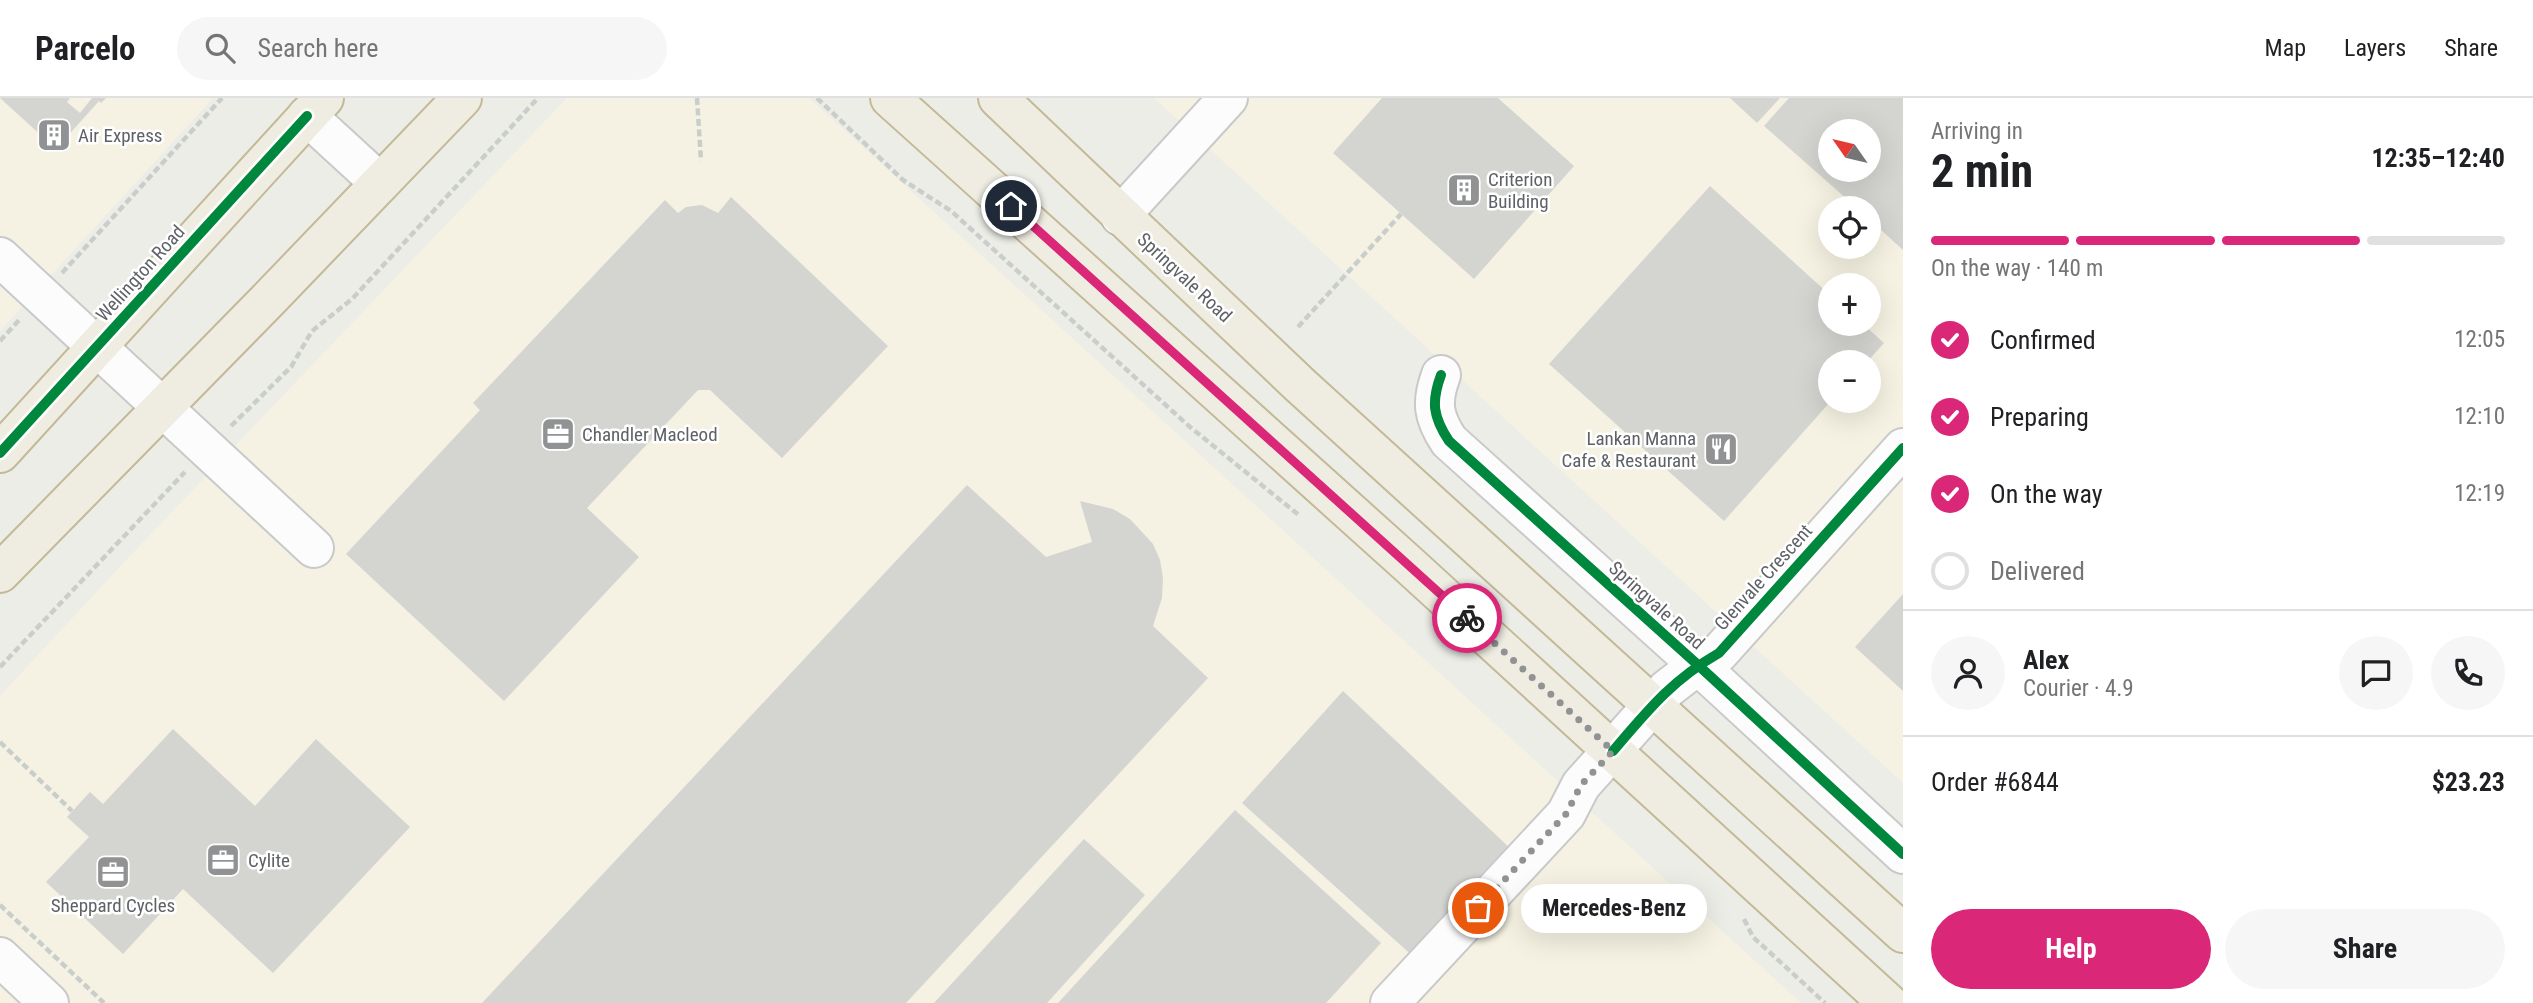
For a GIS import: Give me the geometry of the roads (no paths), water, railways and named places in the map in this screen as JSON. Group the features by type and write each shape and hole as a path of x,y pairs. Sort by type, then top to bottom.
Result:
{"highway":[{"path":"0,573 462,98"},
{"path":"890,98 1888,1003"},
{"name":"Springvale Road","path":"998,98 1300,385 1903,933"},
{"name":"Wellington Road","path":"0,453 315,107"}],"street":[{"path":"1120,216 1228,98"},
{"path":"315,107 380,183"},
{"path":"0,257 314,548"},
{"name":"Springvale Road","path":"1441,376 1434,394 1436,419 1448,441 1698,665 1903,854"},
{"name":"Glenvale Crescent","path":"1390,1003 1566,814 1581,785 1667,689 1719,653 1903,448"},
{"path":"0,957 48,1003"}],"place":[{"name":"Air Express","path":"54,135"},
{"name":"Criterion Building","path":"1464,190"},
{"name":"Chandler Macleod","path":"558,434"},
{"name":"Lankan Manna Cafe & Restaurant","path":"1721,449"},
{"name":"Cylite","path":"223,860"},
{"name":"Sheppard Cycles","path":"113,872"},
{"name":"Mercedes-Benz","path":"1478,908"}]}
